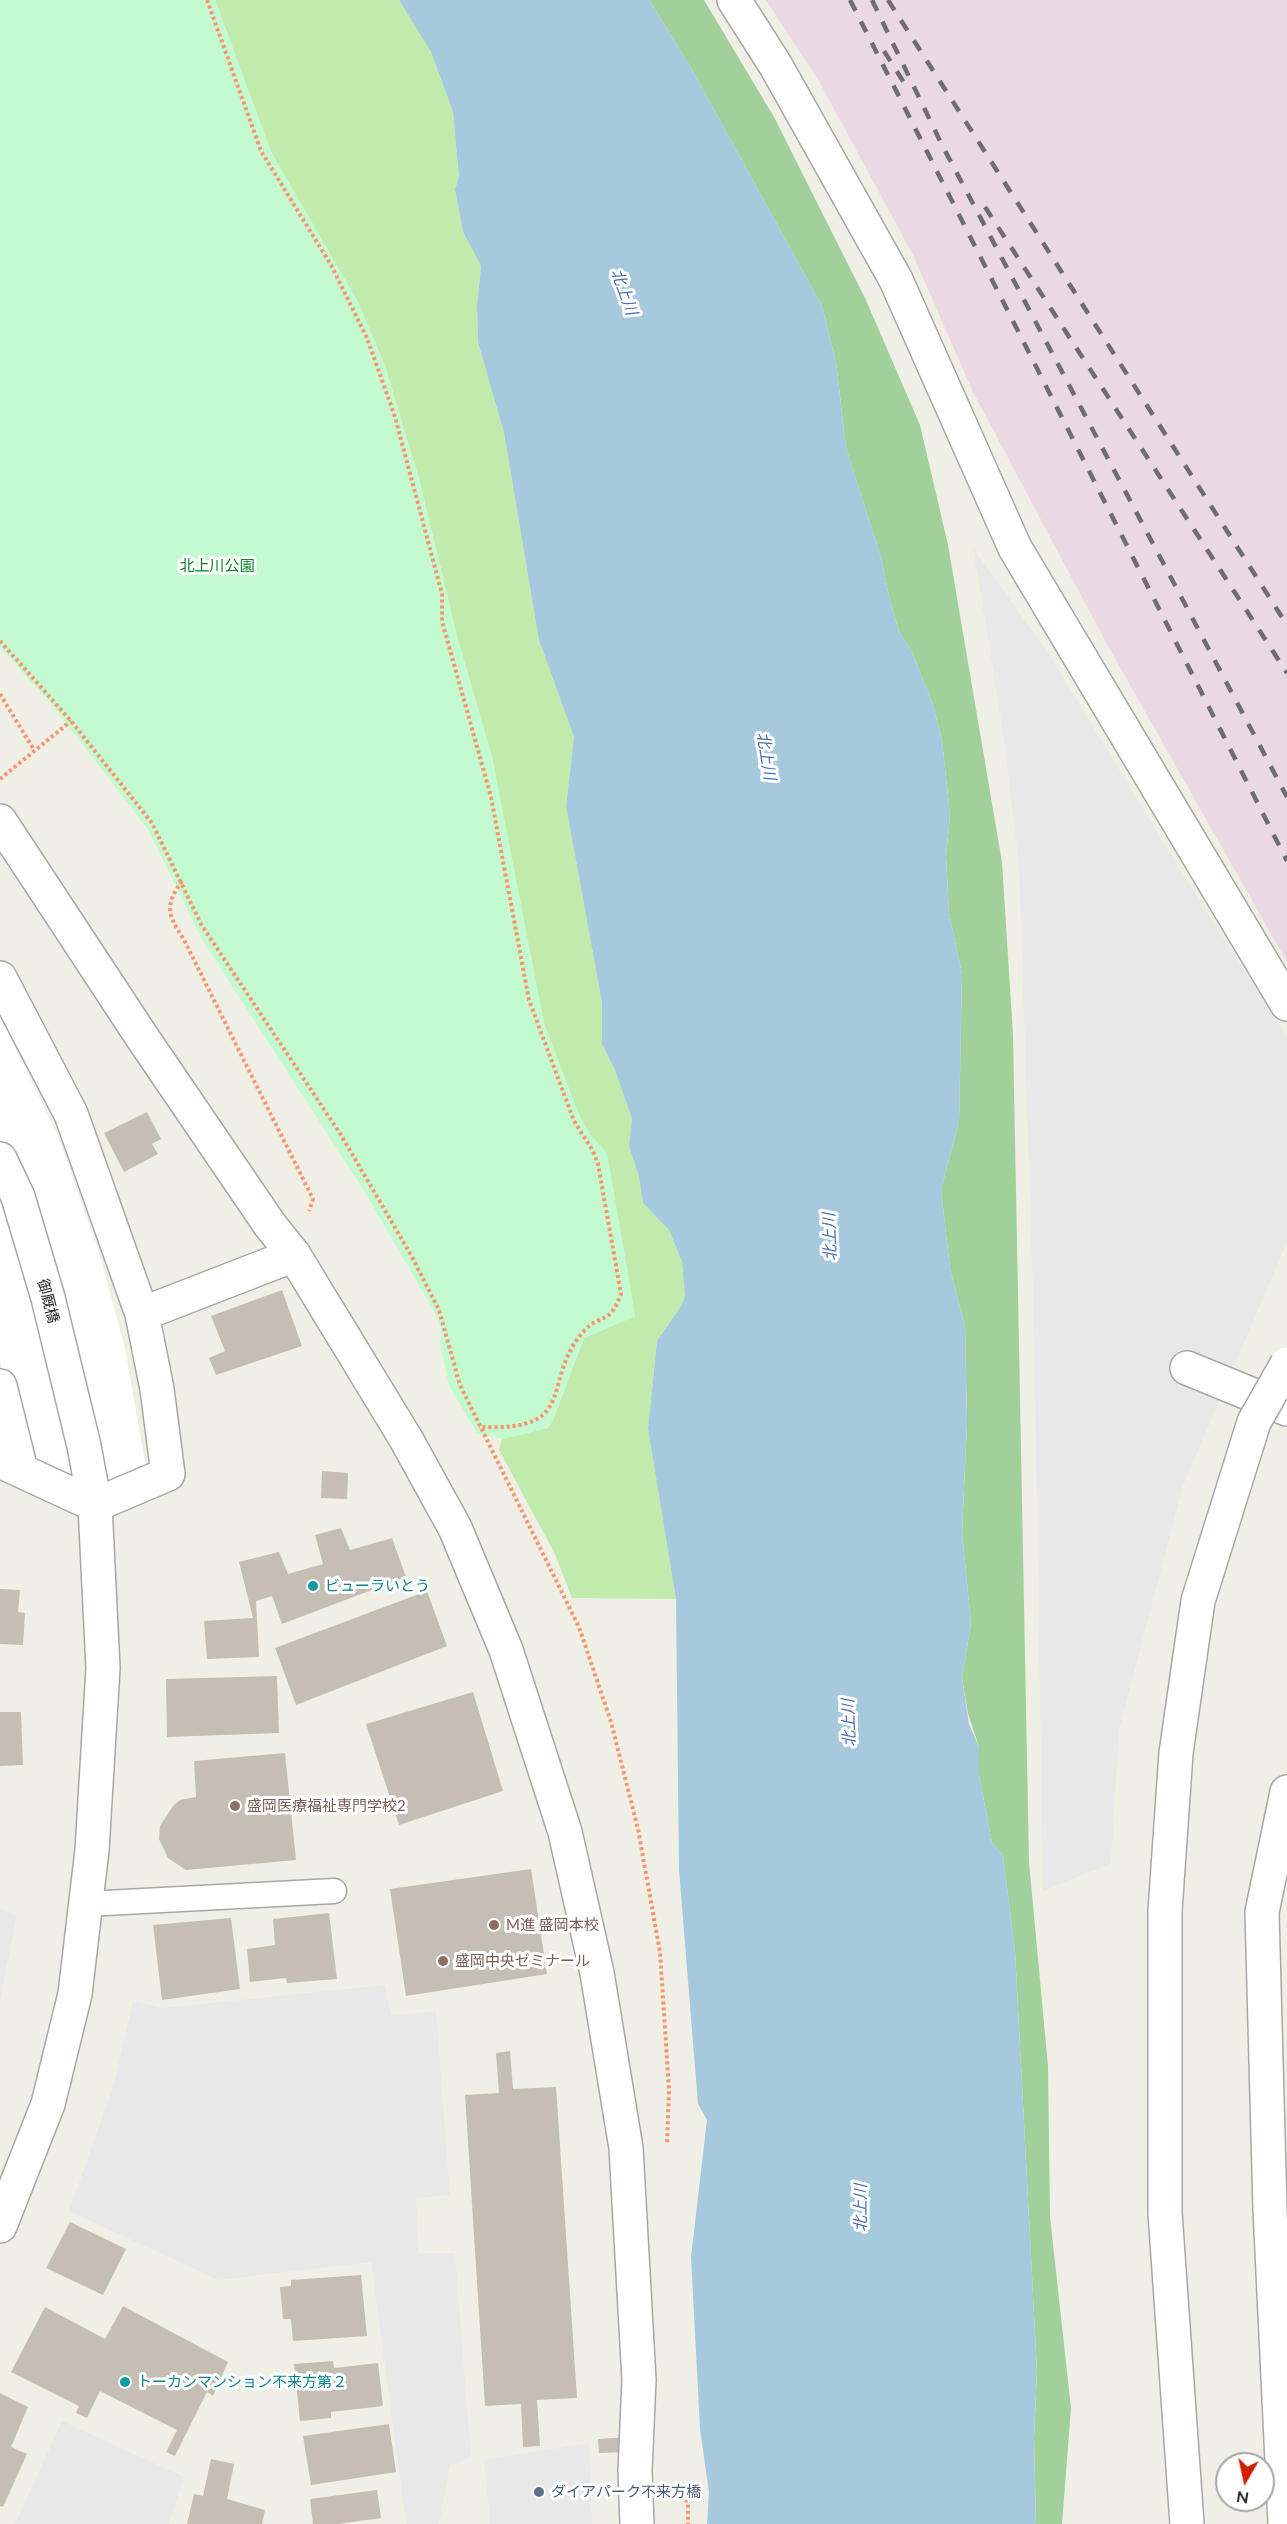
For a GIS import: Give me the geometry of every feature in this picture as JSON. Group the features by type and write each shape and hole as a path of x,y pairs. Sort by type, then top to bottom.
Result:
{"street":[{"path":"734,0 776,66 896,280 1015,548 1287,1004"},
{"path":"0,821 142,1037 270,1225 294,1255 406,1439 455,1528 506,1650 566,1832 597,1973 626,2148 639,2380 635,2470 637,2524"},
{"path":"0,978 72,1114 142,1314 157,1389 168,1474 95,1505 11,1466 0,1386"},
{"name":"御厩橋","path":"0,1159 18,1197 48,1298 84,1446 95,1505 103,1668 92,1850 75,1994 48,2104 0,2226"},
{"path":"142,1314 294,1255"},
{"path":"1186,2524 1165,2212 1166,1911 1178,1741 1198,1601 1254,1422 1287,1364"},
{"path":"1187,1368 1287,1409"},
{"path":"1285,2524 1270,2209 1262,1912 1287,1791"}],"lane":[{"path":"86,1904 334,1891"}],"path":[{"path":"0,641 71,721 152,823 201,924 341,1135 411,1255 439,1310 460,1385 478,1426 507,1428 541,1416 551,1408 567,1360 580,1336 585,1330 609,1317 621,1294 598,1164 593,1151 574,1121 529,1000 491,796 442,621 442,594 395,417 356,313 298,209 261,151 207,0"},
{"path":"0,694 34,750"},
{"path":"0,779 71,721"},
{"path":"182,881 172,895 169,910 172,922 183,938 313,1199"},
{"path":"675,2476 679,2494 688,2502 688,2524"}],"shaded area":[{"path":"766,0 1287,0 1287,962 1109,648 973,392 913,255 820,83"},
{"path":"973,548 1049,654 1187,881 1287,1037 1287,1242 1183,1486 1119,1730 1111,1863 1043,1891 1034,1326 1019,865 1002,725"},
{"path":"0,1909 17,1916 0,1999"},
{"path":"385,1985 391,2016 436,2011 450,2195 416,2198 419,2253 455,2253 471,2458 450,2465 439,2524 406,2524 371,2262 218,2280 69,2211 114,2084 133,2001 163,2008"},
{"path":"62,2421 184,2477 169,2524 15,2524"},
{"name":"ダイアパーク不来方橋","path":"589,2443 592,2524 490,2524 484,2460"}],"green space":[{"name":"北上川公園","path":"0,0 215,0 271,152 358,302 385,366 419,479 458,640 492,757 544,1024 579,1115 589,1133 607,1154 635,1316 584,1338 548,1428 502,1439 477,1433 449,1386 440,1342 441,1328 434,1311 366,1194 201,938 149,831 57,711 0,647"},
{"path":"215,0 399,0 431,52 453,112 459,177 455,189 463,232 481,266 477,306 478,342 504,433 539,640 574,737 566,806 602,1003 602,1044 615,1070 632,1119 629,1146 639,1177 643,1203 669,1230 682,1262 685,1296 681,1306 657,1341 648,1429 676,1599 572,1598 555,1554 499,1450 502,1439 548,1428 584,1338 635,1316 607,1154 589,1133 579,1115 544,1024 492,757 458,640 419,479 385,366 358,302 271,152"},
{"path":"649,0 704,0 774,117 865,298 920,425 948,545 1002,862 1013,1035 1029,1862 1048,2066 1050,2217 1071,2408 1062,2524 1036,2524 1034,2438 1037,2371 1015,1951 1003,1855 992,1843 979,1775 979,1747 968,1714 962,1678 971,1623 962,1533 967,1423 965,1326 950,1269 941,1189 959,1122 962,974 949,913 946,856 950,815 942,740 933,705 912,652 899,631 881,557 846,448 836,362 822,306 690,66"}],"water":[{"name":"北上川","path":"399,0 649,0 690,66 822,306 836,362 846,448 881,557 899,631 912,652 933,705 942,740 950,815 946,856 949,913 962,974 959,1122 941,1189 950,1269 965,1326 967,1423 962,1533 971,1623 962,1678 969,1724 979,1747 979,1775 992,1843 1003,1855 1015,1951 1037,2371 1034,2438 1036,2524 707,2524 709,2492 700,2429 691,2257 707,2120 698,2104 679,1870 676,1599 648,1429 657,1341 681,1306 685,1296 682,1262 669,1230 643,1203 639,1177 629,1146 632,1119 615,1070 602,1044 602,1003 566,806 574,737 539,640 504,433 478,342 477,306 481,266 463,232 455,189 459,177 453,112 431,52"}],"pier":[{"path":"0,1016 58,1136 99,1252 125,1349 152,1502 95,1505 21,1470 0,1360"}],"building":[{"path":"147,1112 161,1139 152,1144 158,1154 124,1172 104,1133"},
{"path":"282,1290 302,1346 216,1375 209,1358 225,1351 211,1316"},
{"path":"322,1471 348,1473 347,1499 321,1498"},
{"name":"ビューラいとう","path":"341,1528 350,1550 392,1538 406,1577 282,1624 272,1596 256,1601 259,1657 207,1659 204,1621 253,1618 239,1562 279,1552 288,1574 323,1564 315,1535"},
{"path":"0,1589 20,1590 18,1612 25,1613 23,1645 0,1644"},
{"path":"427,1591 447,1646 296,1705 275,1648"},
{"path":"277,1676 279,1733 167,1737 166,1679"},
{"path":"473,1692 503,1791 399,1825 366,1724"},
{"path":"0,1712 21,1712 23,1765 0,1766"},
{"path":"285,1753 296,1860 186,1870 168,1858 159,1839 160,1826 173,1806 180,1800 196,1797 194,1761"},
{"path":"531,1869 547,1974 406,1996 390,1889"},
{"path":"329,1913 337,1979 287,1983 286,1978 250,1982 247,1949 275,1945 273,1919"},
{"path":"231,1918 240,1989 162,2000 153,1925"},
{"path":"510,2051 513,2089 556,2087 577,2398 537,2400 540,2446 523,2447 521,2404 485,2406 465,2095 499,2093 496,2053"},
{"path":"70,2222 126,2249 103,2295 46,2268"},
{"path":"361,2275 367,2336 293,2341 291,2319 283,2319 280,2287 291,2286 291,2280"},
{"name":"トーカンマンション不来方第２","path":"123,2306 228,2362 213,2396 207,2392 175,2456 166,2452 177,2430 100,2391 87,2418 76,2413 79,2406 11,2372 45,2307 105,2339"},
{"path":"333,2361 334,2368 378,2363 383,2406 331,2412 331,2418 300,2421 294,2364"},
{"path":"0,2393 28,2407 11,2447 27,2454 3,2507 0,2506"},
{"path":"389,2424 396,2472 311,2485 303,2436"},
{"path":"629,2437 630,2452 599,2453 598,2439"},
{"path":"211,2459 234,2464 227,2499 265,2510 262,2524 187,2524 194,2494 203,2496"},
{"path":"377,2490 381,2518 338,2524 313,2524 310,2499"}],"railway":[{"path":"850,0 1287,861"},
{"path":"872,0 942,145 1287,797"},
{"path":"888,0 1287,625"},
{"path":"884,51 908,89"},
{"path":"985,207 1287,673"}],"place":[{"name":"ビューラいとう","path":"313,1586"},
{"name":"盛岡医療福祉専門学校2","path":"235,1806"},
{"name":"M進 盛岡本校","path":"494,1925"},
{"name":"盛岡中央ゼミナール","path":"443,1961"},
{"name":"トーカンマンション不来方第２","path":"125,2382"},
{"name":"ダイアパーク不来方橋","path":"539,2492"}]}
